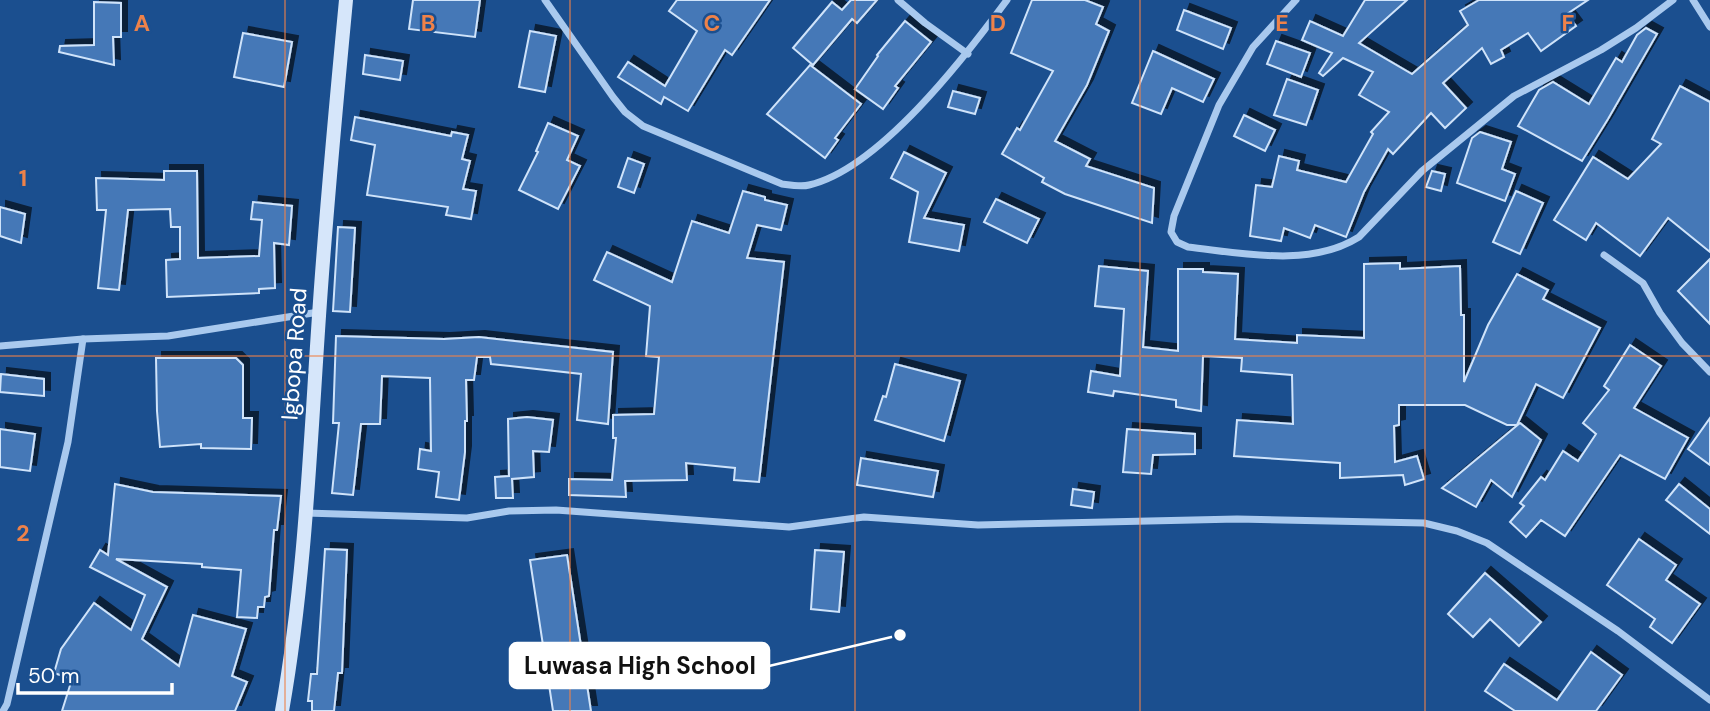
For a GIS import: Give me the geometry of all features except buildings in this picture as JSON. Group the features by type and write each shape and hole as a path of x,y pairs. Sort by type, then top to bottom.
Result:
{"street":[{"name":"Igbopa Road","path":"282,711 306,513 346,0"},
{"path":"545,0 625,112 643,126 782,184 806,186 831,178 864,158 905,120 968,54 1007,0"},
{"path":"898,0 968,54"},
{"path":"1296,0 1253,47 1219,105 1174,216 1171,232 1177,242 1188,247 1267,256 1316,253 1346,245 1359,237 1422,171 1514,96 1601,50 1673,0"},
{"path":"1693,0 1710,27"},
{"path":"1604,255 1643,283 1682,343 1710,372"},
{"path":"0,346 168,336 320,312"},
{"path":"3,711 7,704 68,442 83,339"},
{"path":"306,513 467,518 509,511 556,510 789,527 864,517 978,525 1237,520 1424,523 1458,531 1487,543 1618,631 1710,700"}],"place":[{"name":"Luwasa High School","path":"900,635"}]}
